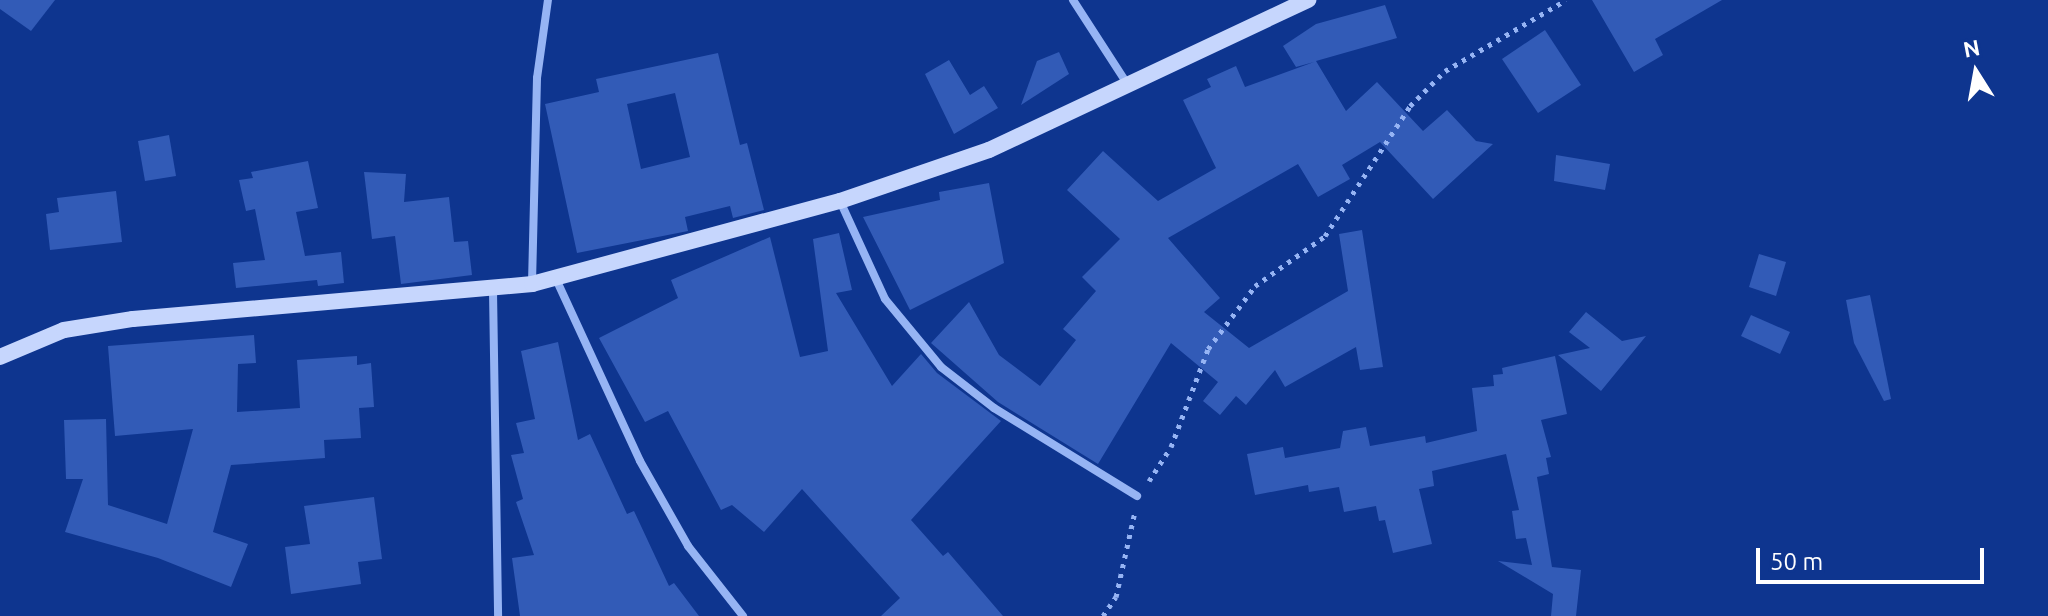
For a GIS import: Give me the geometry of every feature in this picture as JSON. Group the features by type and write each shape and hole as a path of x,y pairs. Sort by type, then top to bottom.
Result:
{"street":[{"path":"532,284 537,78 548,0"},
{"path":"1073,0 1129,85"},
{"path":"0,357 64,330 133,319 493,291 556,279 840,201 989,150 1308,0"},
{"path":"840,201 885,299 941,367 994,408 1137,496"},
{"path":"556,279 640,461 688,546 743,616"},
{"path":"493,291 498,616"}],"path":[{"path":"1103,616 1116,597 1126,562 1137,496 1171,447 1208,349 1255,286 1325,236 1410,106 1445,71 1566,0"}],"building":[{"path":"0,0 55,0 31,31 0,9"},
{"path":"1592,0 1722,0 1655,39 1663,55 1634,72"},
{"path":"1385,5 1397,38 1316,61 1346,111 1377,82 1423,131 1447,110 1476,141 1493,144 1433,199 1380,142 1342,165 1350,179 1318,197 1298,164 1168,238 1220,298 1204,312 1249,348 1348,291 1339,234 1362,230 1383,367 1360,370 1356,347 1285,387 1275,370 1246,405 1236,396 1220,415 1203,401 1218,382 1171,343 1098,464 998,402 931,343 969,302 999,355 1040,386 1076,340 1063,329 1096,291 1082,277 1120,239 1067,190 1103,151 1158,201 1216,168 1183,100 1211,87 1207,79 1236,66 1245,87 1314,62 1296,67 1283,46 1316,24"},
{"path":"1545,30 1581,85 1538,113 1502,59"},
{"path":"1059,52 1069,74 1021,105 1037,61"},
{"path":"718,53 740,145 747,143 764,210 733,218 730,206 685,217 688,231 577,253 545,104 599,92 596,79","holes":["675,93 690,157 641,169 627,104"]},
{"path":"949,60 970,95 984,86 998,108 954,134 925,74"},
{"path":"169,135 176,176 145,181 138,141"},
{"path":"1556,155 1610,164 1605,190 1554,181"},
{"path":"308,161 318,208 296,212 305,256 341,252 344,283 318,286 317,280 236,288 233,263 265,260 255,209 246,211 239,180 253,178 251,172"},
{"path":"364,172 406,174 404,202 449,197 454,242 468,241 472,275 401,284 395,236 372,239"},
{"path":"989,183 1004,263 910,310 863,217 940,200 939,192"},
{"path":"116,191 122,242 50,250 46,214 59,212 57,198"},
{"path":"839,233 852,290 836,293 892,386 921,354 937,373 1001,421 911,520 943,556 948,552 1003,616 881,616 900,598 802,489 764,532 732,505 721,510 668,411 645,422 599,338 678,298 671,280 770,237 800,357 828,351 813,239"},
{"path":"1759,254 1786,262 1776,296 1749,287"},
{"path":"1870,295 1891,399 1884,401 1854,343 1846,300"},
{"path":"1586,312 1622,341 1646,336 1601,391 1558,355 1590,348 1569,332"},
{"path":"1751,315 1790,332 1780,354 1741,336"},
{"path":"254,335 256,363 238,364 237,412 300,408 297,360 357,356 357,365 371,363 374,407 359,408 361,438 324,440 325,458 231,465 213,532 248,544 231,587 158,558 65,532 83,479 66,479 64,420 106,419 108,505 167,524 193,429 115,436 108,346"},
{"path":"558,342 578,440 590,434 627,514 634,511 669,586 674,583 699,616 520,616 512,558 534,555 516,502 523,499 511,455 524,453 516,423 535,419 521,351"},
{"path":"1555,356 1567,414 1541,420 1551,457 1546,458 1549,474 1537,477 1552,567 1581,570 1576,616 1551,616 1553,594 1498,561 1532,565 1526,538 1516,539 1512,511 1519,510 1506,454 1432,471 1434,486 1419,489 1432,544 1393,553 1385,520 1379,521 1376,506 1344,512 1339,487 1309,492 1308,485 1255,495 1247,454 1283,447 1285,458 1340,448 1343,431 1366,427 1370,446 1425,436 1426,443 1477,431 1472,388 1494,386 1493,375 1503,374 1502,368"},
{"path":"374,497 382,559 358,562 361,584 291,594 285,547 310,544 304,506"}]}
